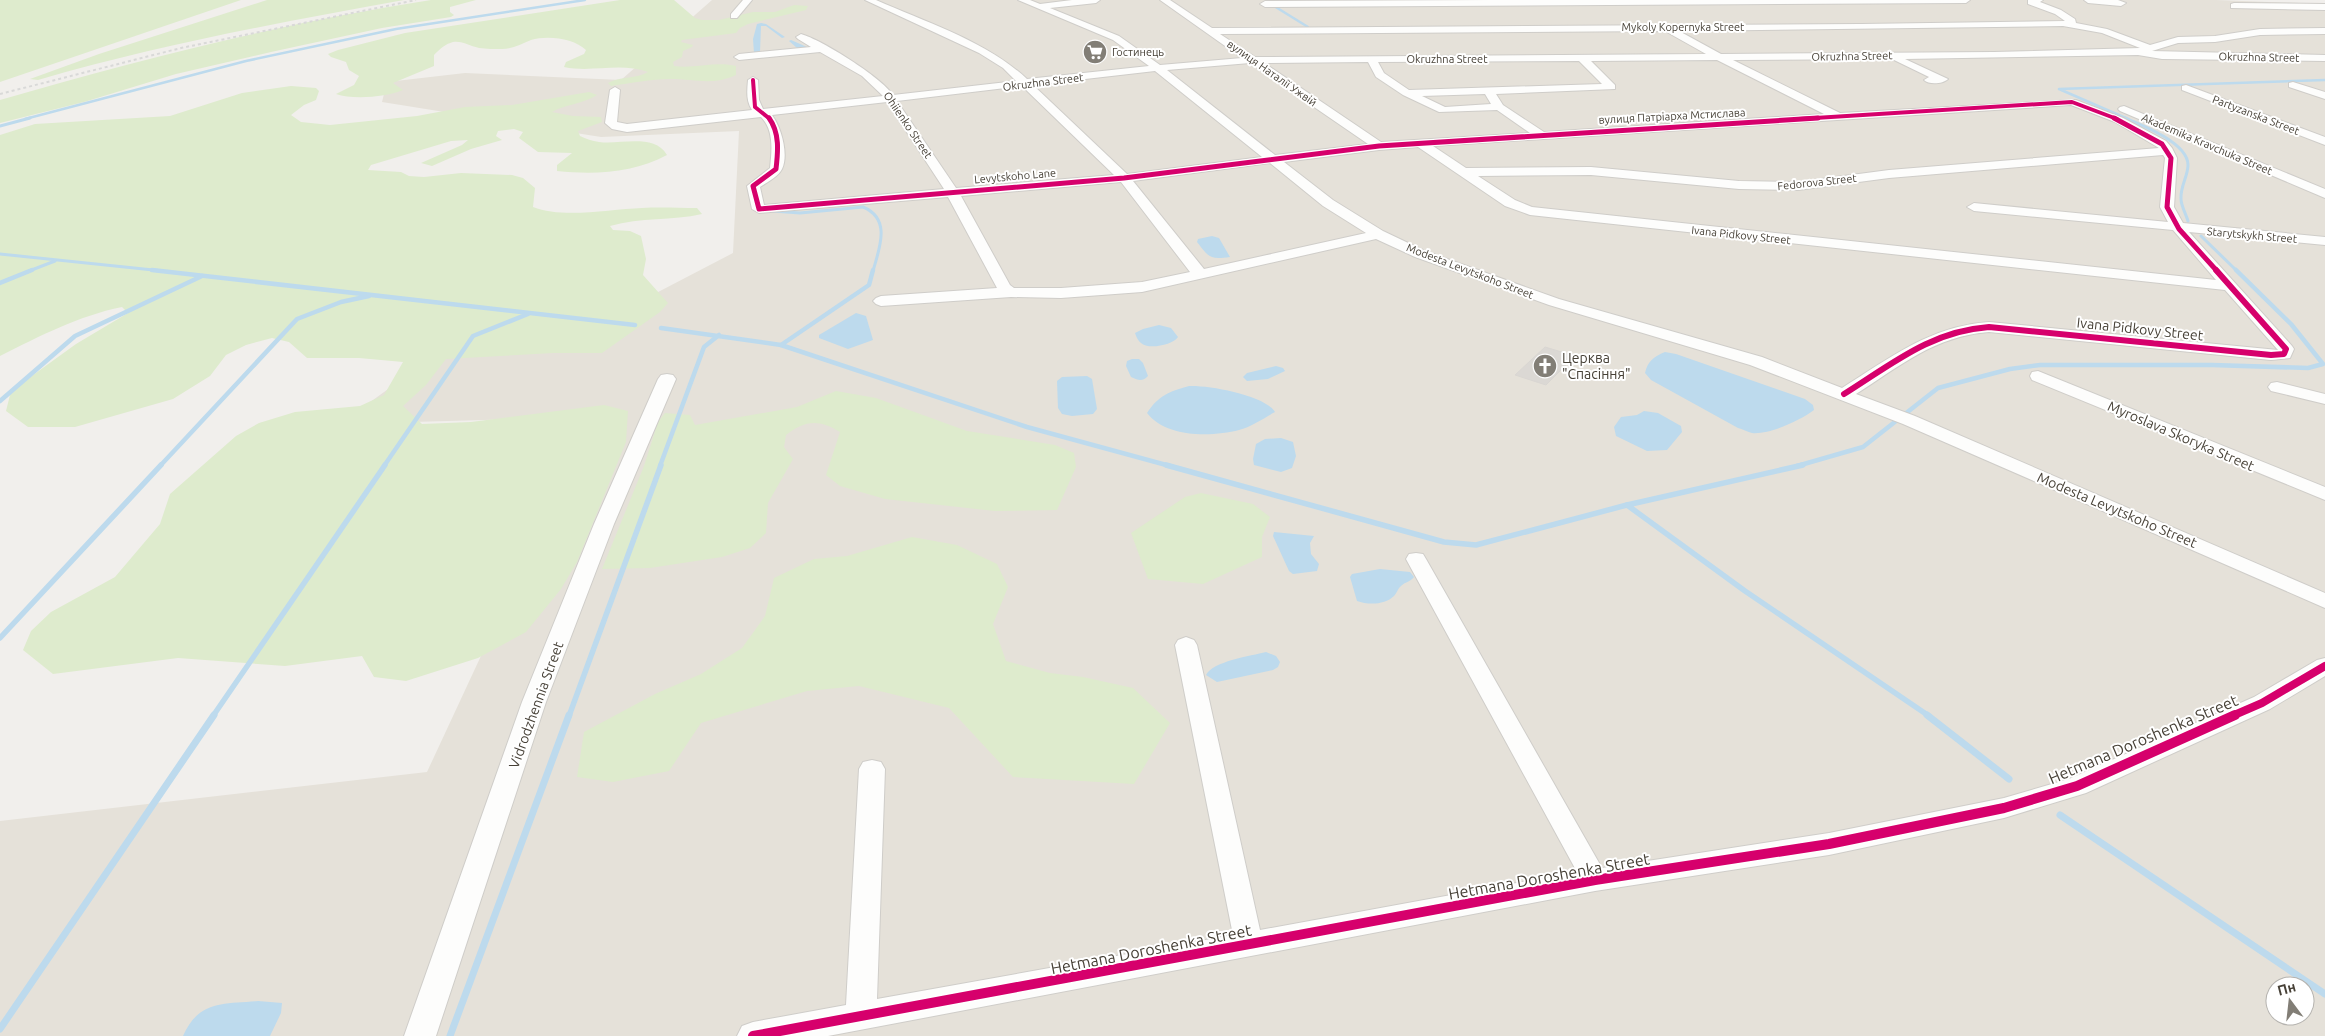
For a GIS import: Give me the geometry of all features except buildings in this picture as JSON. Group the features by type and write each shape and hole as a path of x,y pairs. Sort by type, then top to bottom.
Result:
{"street":[{"path":"734,16 748,0"},
{"path":"869,0 984,51 1007,66 1028,84 1124,178 1200,274"},
{"name":"Modesta Levytskoho Street","path":"1022,0 1116,38 1135,50 1328,204 1378,234 1420,254 1554,302 1756,361 1844,394 1909,420 2325,601"},
{"path":"1039,6 1096,0"},
{"name":"вулиця Наталії Ужвій","path":"1164,0 1379,146"},
{"path":"1798,0 1813,9"},
{"path":"1262,2 1966,0"},
{"path":"2039,0 2031,2 2058,12 2072,21 2071,24"},
{"path":"2088,0 2121,3"},
{"path":"1635,1 1665,27 1719,57 1838,117"},
{"path":"1262,2 1305,29"},
{"path":"2234,6 2325,7"},
{"path":"1829,18 1845,27"},
{"name":"Mykoly Kopernyka Street","path":"1212,31 2071,24 2104,31 2150,48"},
{"name":"Okruzhna Street","path":"2132,52 2167,42 2215,39 2260,32 2325,31"},
{"name":"Ohiienko Street","path":"801,37 866,74 883,88 954,193 1004,288 1011,292"},
{"path":"739,58 820,49"},
{"name":"Okruzhna Street","path":"615,90 610,123 616,127 645,127 1157,68 1254,60 1890,56 2132,52 2162,56 2325,58"},
{"path":"1890,56 1943,79 1929,80"},
{"path":"1520,58 1533,68"},
{"path":"1408,93 1611,87 1582,58"},
{"path":"1371,59 1380,75 1408,93 1443,110 1499,107"},
{"path":"1547,79 1560,89"},
{"path":"753,80 753,96 756,106 758,111 765,114"},
{"path":"2293,85 2325,96"},
{"name":"Partyzanska Street","path":"2186,88 2325,141"},
{"path":"1488,92 1499,107 1540,134"},
{"name":"вулиця Патріарха Мстислава","path":"1273,161 1379,146 1540,134 2072,102 2089,107 2141,131 2162,144 2168,151"},
{"name":"Akademika Kravchuka Street","path":"2114,104 2325,194"},
{"name":"Levytskoho Lane","path":"765,114 777,140 777,159 776,169 753,186 759,209 1124,178 1273,161"},
{"name":"Ivana Pidkovy Street","path":"1420,143 1510,203 1530,211 1856,248 2231,286"},
{"name":"Fedorova Street","path":"1465,172 1591,171 1715,184 1798,186 1889,174 2168,151"},
{"name":"Ivana Pidkovy Street","path":"1844,394 1902,358 1947,334 1970,328 1989,327 2262,354 2284,354 2286,349 2179,229 2167,207 2172,168 2168,151"},
{"path":"1974,208 2179,229"},
{"name":"Starytskykh Street","path":"2179,229 2325,241"},
{"path":"881,301 1011,292 1061,293 1142,286 1378,234"},
{"path":"2307,240 2325,248"},
{"name":"Myroslava Skoryka Street","path":"2038,376 2325,494"},
{"name":"Vidrodzhennia Street","path":"420,1036 466,909 534,702 604,524 667,379"},
{"path":"2277,388 2325,399"},
{"path":"1416,559 1595,880"},
{"path":"1186,645 1249,944"},
{"name":"Hetmana Doroshenka Street","path":"753,1036 1595,880 1829,844 2004,808 2077,786 2262,703 2325,666"},
{"path":"861,1016 872,769"}],"shaded area":[{"path":"712,0 2216,0 2325,4 2325,1036 0,1036 0,821 427,772 592,417 340,424 523,291 637,303 733,253 739,131 601,137 382,102 387,82 465,73 621,80"}],"green space":[{"path":"0,0 241,0 0,82"},
{"path":"267,0 404,0 220,35 83,67 38,80 30,79 99,54"},
{"path":"431,0 476,0 450,7 450,12 454,15 451,17 382,28 176,74 84,102 0,123 0,100 160,56 268,30"},
{"path":"620,0 674,0 695,18 702,20 719,20 753,12 775,12 794,5 808,6 806,10 748,24 740,28 736,33 682,40 681,42 693,45 683,51 682,57 673,62 674,66 689,67 721,64 736,66 736,75 719,80 663,79 611,86 608,83 648,72 627,68 574,69 564,67 566,62 584,54 586,50 568,40 545,38 531,40 506,49 479,48 453,42 445,45 434,55 434,66 393,83 403,90 370,97 351,97 336,94 354,85 359,76 349,70 346,62 331,57 328,54 338,50 405,33"},
{"path":"291,86 316,88 319,91 316,100 304,105 291,115 301,122 330,125 417,116 465,107 512,105 589,92 597,95 552,112 573,116 601,117 602,122 578,131 580,136 589,140 607,143 645,142 661,148 667,155 641,166 628,169 586,173 557,171 557,165 572,153 538,152 519,138 523,132 514,129 498,131 496,136 502,140 471,149 432,166 421,163 462,145 468,140 451,141 371,165 368,170 401,172 409,176 424,177 461,173 512,175 523,178 535,188 533,207 545,211 572,213 649,208 697,208 702,214 679,218 633,221 610,226 613,230 630,231 641,236 646,259 643,275 668,303 660,312 602,353 553,353 446,359 426,385 403,406 422,424 471,422 604,405 628,411 626,442 577,562 561,589 526,632 478,658 406,681 374,677 362,656 285,666 178,658 53,674 23,650 31,631 51,612 115,577 160,524 170,494 236,436 259,423 295,412 360,406 384,395 403,362 359,358 307,358 289,342 272,338 246,345 226,355 210,376 173,399 75,427 28,427 6,411 11,391 76,344 128,313 122,307 90,316 59,327 0,356 0,135 35,124 170,116 242,93"},
{"path":"836,391 876,398 967,431 1055,445 1074,453 1076,467 1057,510 995,511 885,499 840,486 826,475 840,432 819,423 806,424 799,426 786,435 784,447 793,459 768,503 766,533 750,548 722,557 650,568 602,569 644,466 658,422 665,413 690,415 695,425 797,407"},
{"path":"1201,493 1253,504 1270,517 1262,537 1262,557 1203,584 1148,579 1131,533 1185,497"},
{"path":"912,537 957,545 997,564 1008,587 993,624 1006,661 1050,673 1083,677 1133,688 1170,723 1134,784 1013,777 949,708 859,686 807,691 701,723 669,771 613,782 577,777 584,732 655,694 701,674 742,648 765,616 774,578 814,559 847,556"}],"water":[{"path":"757,24 766,24 785,37 782,38 766,26 761,26 760,52 797,48 789,41 791,40 807,47 754,53 753,39"},
{"path":"1212,236 1219,238 1230,257 1213,258 1197,242 1198,239"},
{"path":"856,313 866,316 873,340 848,349 819,338 819,335"},
{"path":"1159,325 1171,328 1178,337 1166,344 1154,346 1144,345 1139,341 1135,333"},
{"path":"1665,352 1676,354 1805,399 1813,405 1814,410 1793,422 1767,432 1752,433 1738,428 1651,380 1645,373 1649,362"},
{"path":"1139,359 1143,363 1148,376 1146,378 1140,380 1131,377 1126,366 1127,361"},
{"path":"1276,366 1283,368 1285,371 1268,379 1247,381 1243,377 1247,373"},
{"path":"1087,376 1092,379 1097,409 1093,414 1072,416 1062,414 1058,408 1057,381 1062,377"},
{"path":"1189,386 1209,387 1235,392 1260,401 1275,412 1244,429 1216,434 1190,434 1177,431 1155,421 1147,413 1165,395"},
{"path":"1644,411 1658,413 1681,426 1682,432 1667,450 1647,451 1616,436 1614,427 1621,417 1637,415"},
{"path":"1281,438 1293,442 1296,456 1292,468 1281,472 1254,465 1253,459 1256,444 1265,439"},
{"path":"1274,532 1314,536 1310,543 1311,554 1319,564 1317,571 1293,574 1289,571 1273,536"},
{"path":"1380,569 1410,572 1414,577 1400,587 1394,596 1386,601 1371,604 1357,601 1350,577 1352,574"},
{"path":"1266,652 1276,656 1280,662 1278,667 1273,670 1217,682 1206,675 1216,666 1242,657"},
{"path":"258,1001 282,1003 281,1013 270,1036 183,1036 189,1024 197,1016 213,1006"}],"waterway":[{"path":"25,119 246,61 396,29 585,0"},
{"path":"1274,6 1308,27"},
{"path":"2128,119 2059,89 2325,80"},
{"path":"0,126 30,118"},
{"path":"2125,118 2173,142 2186,157 2188,169 2181,199 2188,221"},
{"path":"773,211 800,213 863,207 872,212 878,219 881,235 873,271"},
{"path":"2201,236 2237,271"},
{"path":"0,254 163,271"},
{"path":"29,271 55,261"},
{"path":"0,283 32,270"},
{"path":"152,270 635,325"},
{"path":"781,345 869,285 873,270"},
{"path":"1797,466 1863,447 1938,388 2010,369 2040,365 2212,365 2308,368 2323,364 2291,324 2236,270"},
{"path":"0,401 75,336 202,276"},
{"path":"160,466 297,319 341,302 369,296"},
{"path":"384,466 473,336 528,314"},
{"path":"661,328 718,336"},
{"path":"660,466 704,347 718,336"},
{"path":"718,336 781,345"},
{"path":"781,345 1027,427 1170,466"},
{"path":"0,638 161,465"},
{"path":"213,716 385,465"},
{"path":"569,716 661,465"},
{"path":"1166,465 1444,542 1476,545 1627,505"},
{"path":"1627,505 1803,465"},
{"path":"1627,505 1745,591 1929,716"},
{"path":"0,1029 214,715"},
{"path":"450,1036 569,715"},
{"path":"1927,715 2009,779"},
{"path":"2060,815 2325,994"}],"railway":[{"path":"0,94 181,48 416,0"}],"cycle path":[{"path":"753,80 755,107 766,115 771,122 776,134 777,148 776,169 753,186 759,209 1124,178 1379,146 2072,102 2119,120 2162,144 2171,158 2167,207 2179,229 2286,349 2284,354 2271,355 1989,327 1973,328 1947,334 1921,346 1844,394"},
{"path":"753,1036 1595,880 1829,844 2004,808 2077,786 2262,703 2325,666"}],"place":[{"name":"Гостинець","path":"1095,52"},
{"name":"Церква \"Спасіння\"","path":"1545,366"}]}
